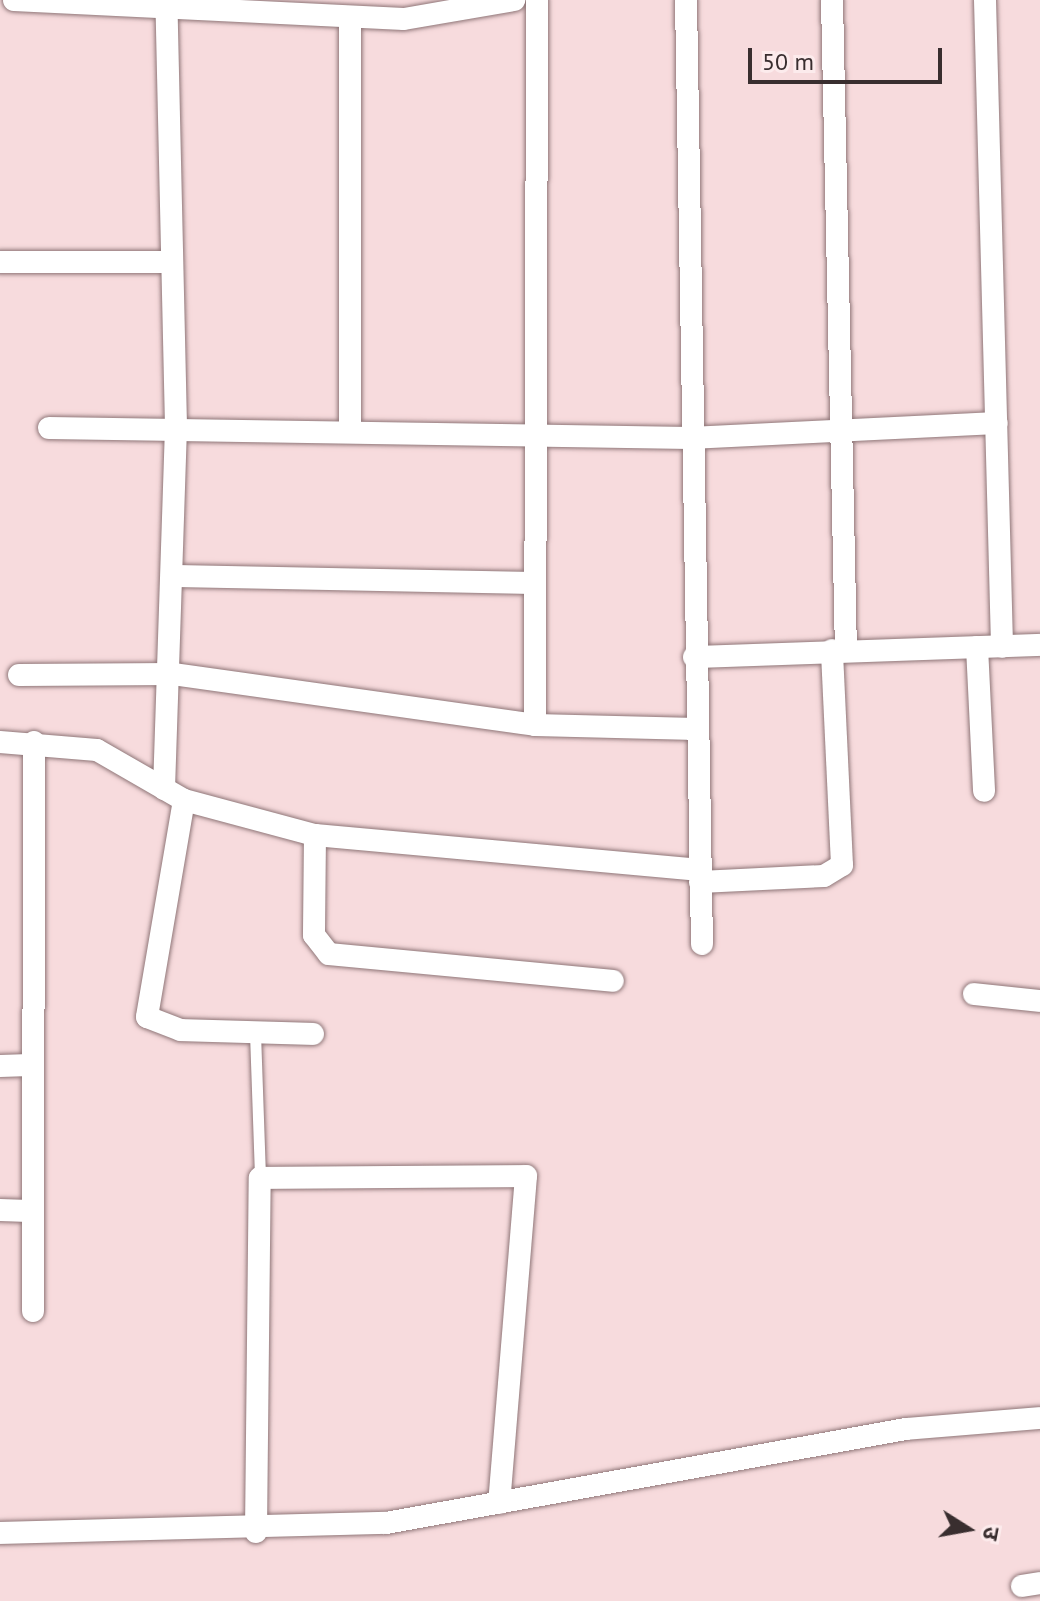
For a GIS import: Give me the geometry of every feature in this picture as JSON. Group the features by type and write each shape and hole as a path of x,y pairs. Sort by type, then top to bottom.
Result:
{"street":[{"path":"14,0 350,18 514,0"},
{"path":"535,725 537,0"},
{"path":"686,0 690,438 702,944"},
{"path":"0,742 34,742 97,750 184,800 315,835 700,876 824,876 842,865 839,650 841,430 832,0"},
{"path":"985,0 1002,647"},
{"path":"164,789 173,674 176,426 166,6"},
{"path":"350,18 350,432"},
{"path":"0,262 172,262"},
{"path":"49,428 176,426 350,432 534,431 690,438 997,423"},
{"path":"174,576 535,583"},
{"path":"694,657 1040,645"},
{"path":"977,647 984,791"},
{"path":"19,675 173,674 535,725 696,729"},
{"path":"33,1311 29,1211 34,742"},
{"path":"184,800 147,1017 181,1030 313,1034"},
{"path":"315,835 314,935 329,954 613,981"},
{"path":"974,994 1040,1001"},
{"path":"0,1066 30,1065"},
{"path":"256,1532 260,1178 526,1176 499,1503"},
{"path":"0,1210 29,1211"},
{"path":"0,1533 256,1532 424,1518 906,1429 1040,1418"}],"lane":[{"path":"255,1033 260,1178"}]}
